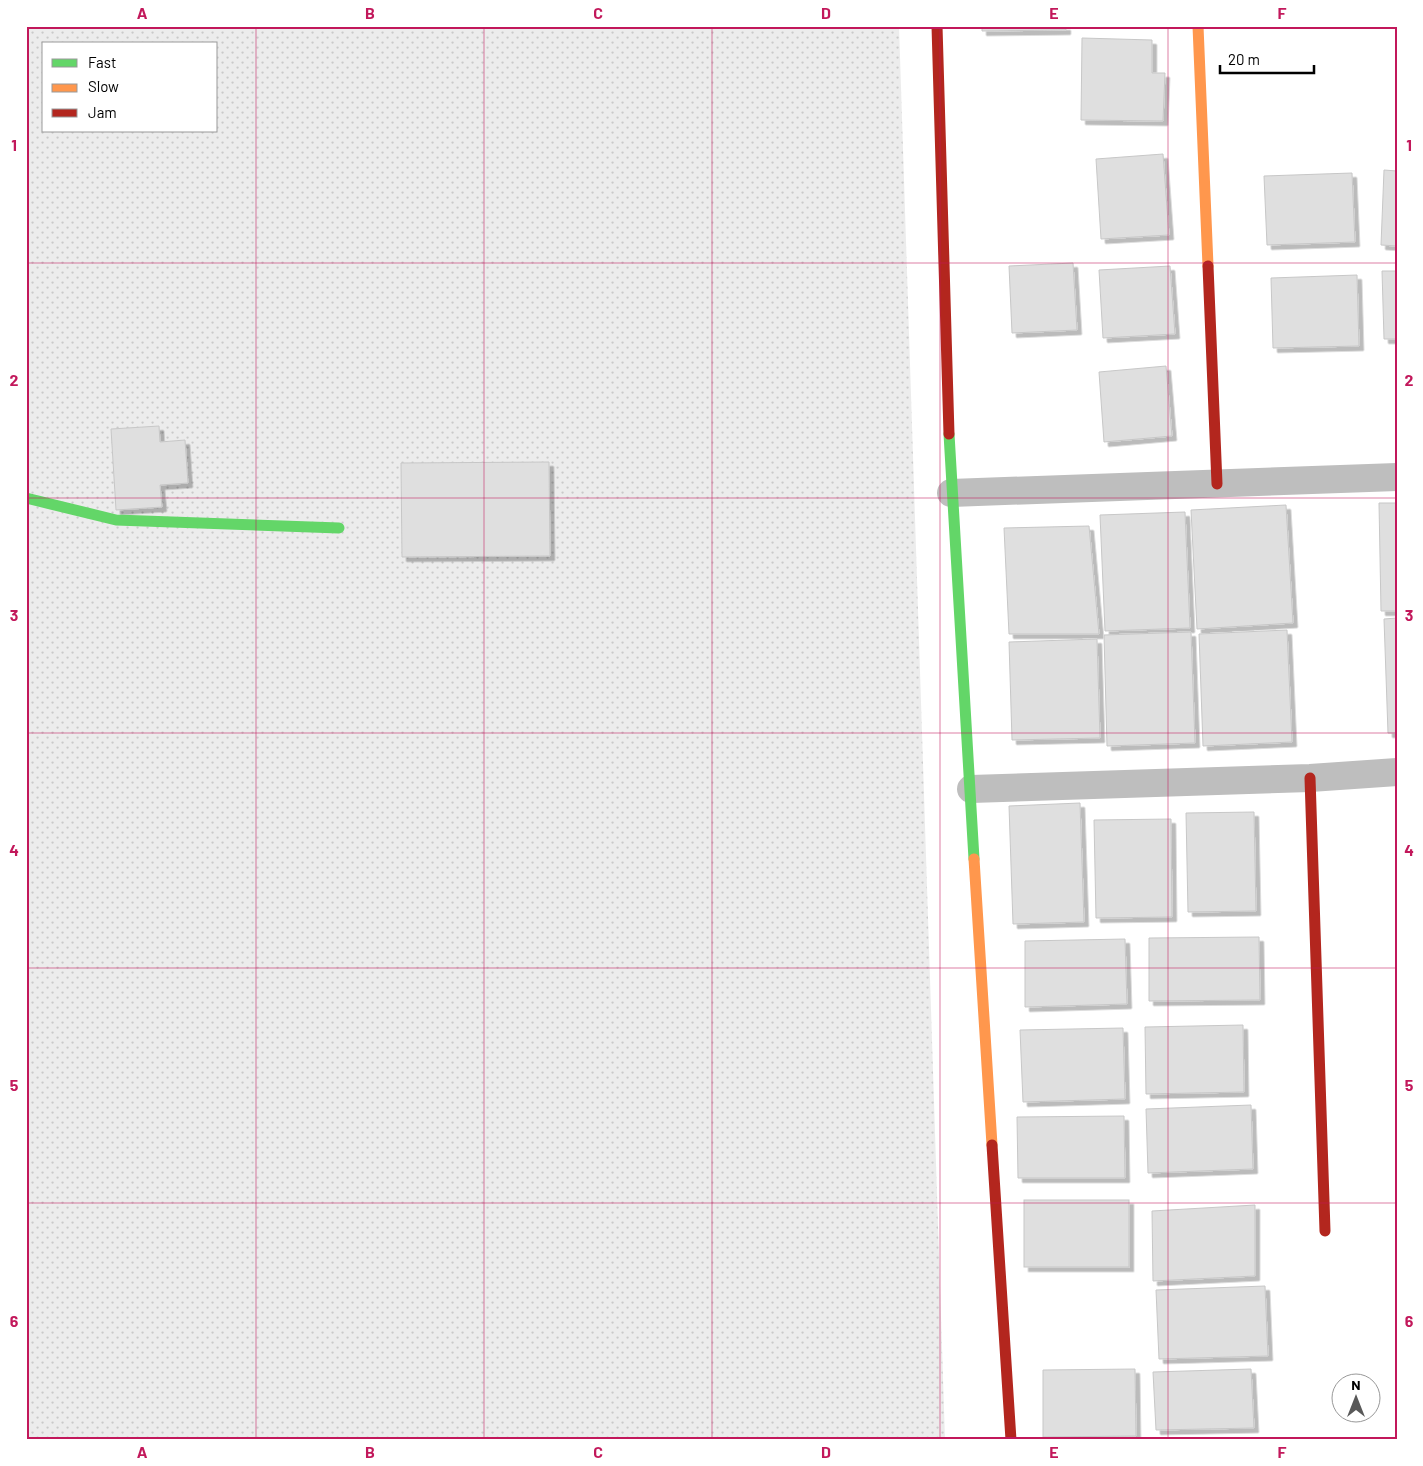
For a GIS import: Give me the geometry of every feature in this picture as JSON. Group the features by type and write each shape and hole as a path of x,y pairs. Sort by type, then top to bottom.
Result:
{"street":[{"path":"936,26 952,493 1011,1440"},
{"path":"1198,26 1217,484"},
{"path":"952,493 1397,477"},
{"path":"26,498 116,520 339,528"},
{"path":"971,789 1310,778 1397,772"},
{"path":"1310,778 1325,1231"}],"shaded area":[{"path":"26,26 899,26 945,1440 26,1440"}],"building":[{"path":"982,26 1066,26 1066,30 982,31"},
{"path":"1082,38 1152,40 1152,73 1165,73 1163,121 1081,120"},
{"path":"1163,154 1169,235 1101,239 1096,159"},
{"path":"1384,170 1397,171 1397,246 1381,245"},
{"path":"1352,173 1355,242 1267,245 1264,176"},
{"path":"1073,263 1077,330 1012,333 1009,266"},
{"path":"1170,266 1175,334 1103,338 1099,270"},
{"path":"1382,271 1397,271 1397,339 1384,339"},
{"path":"1357,275 1359,346 1273,348 1271,278"},
{"path":"1166,366 1172,436 1104,442 1099,372"},
{"path":"159,426 160,442 185,440 188,483 160,485 162,507 116,510 111,429"},
{"path":"549,462 550,556 402,557 401,463"},
{"path":"1379,503 1397,503 1397,611 1381,611"},
{"path":"1286,505 1293,623 1197,629 1191,510"},
{"path":"1185,512 1190,628 1105,631 1100,515"},
{"path":"1089,526 1099,634 1009,634 1004,528"},
{"path":"1397,618 1397,733 1388,733 1384,619"},
{"path":"1287,630 1292,742 1203,746 1199,634"},
{"path":"1191,632 1195,743 1107,746 1104,635"},
{"path":"1097,639 1100,738 1012,740 1009,642"},
{"path":"1080,803 1084,922 1013,924 1009,806"},
{"path":"1254,812 1256,911 1188,912 1186,813"},
{"path":"1171,819 1172,917 1096,918 1094,820"},
{"path":"1259,937 1260,1000 1149,1001 1149,938"},
{"path":"1125,939 1127,1004 1025,1007 1025,941"},
{"path":"1243,1025 1244,1092 1146,1094 1145,1027"},
{"path":"1123,1028 1125,1099 1023,1102 1020,1030"},
{"path":"1251,1105 1253,1169 1148,1173 1146,1109"},
{"path":"1124,1116 1125,1178 1018,1178 1017,1117"},
{"path":"1024,1200 1129,1200 1129,1267 1024,1267"},
{"path":"1255,1205 1255,1276 1153,1281 1152,1211"},
{"path":"1265,1286 1268,1356 1159,1359 1156,1290"},
{"path":"1135,1369 1136,1436 1043,1437 1043,1370"},
{"path":"1251,1369 1254,1428 1156,1430 1153,1372"}],"traffic: fast":[{"path":"949,434 974,859"},
{"path":"26,498 116,520 339,528"}],"traffic: slow":[{"path":"1198,26 1208,266"},
{"path":"974,859 992,1145"}],"traffic: jam":[{"path":"937,26 949,434"},
{"path":"1208,266 1217,484"},
{"path":"1310,778 1325,1231"},
{"path":"992,1145 1011,1440"}]}
